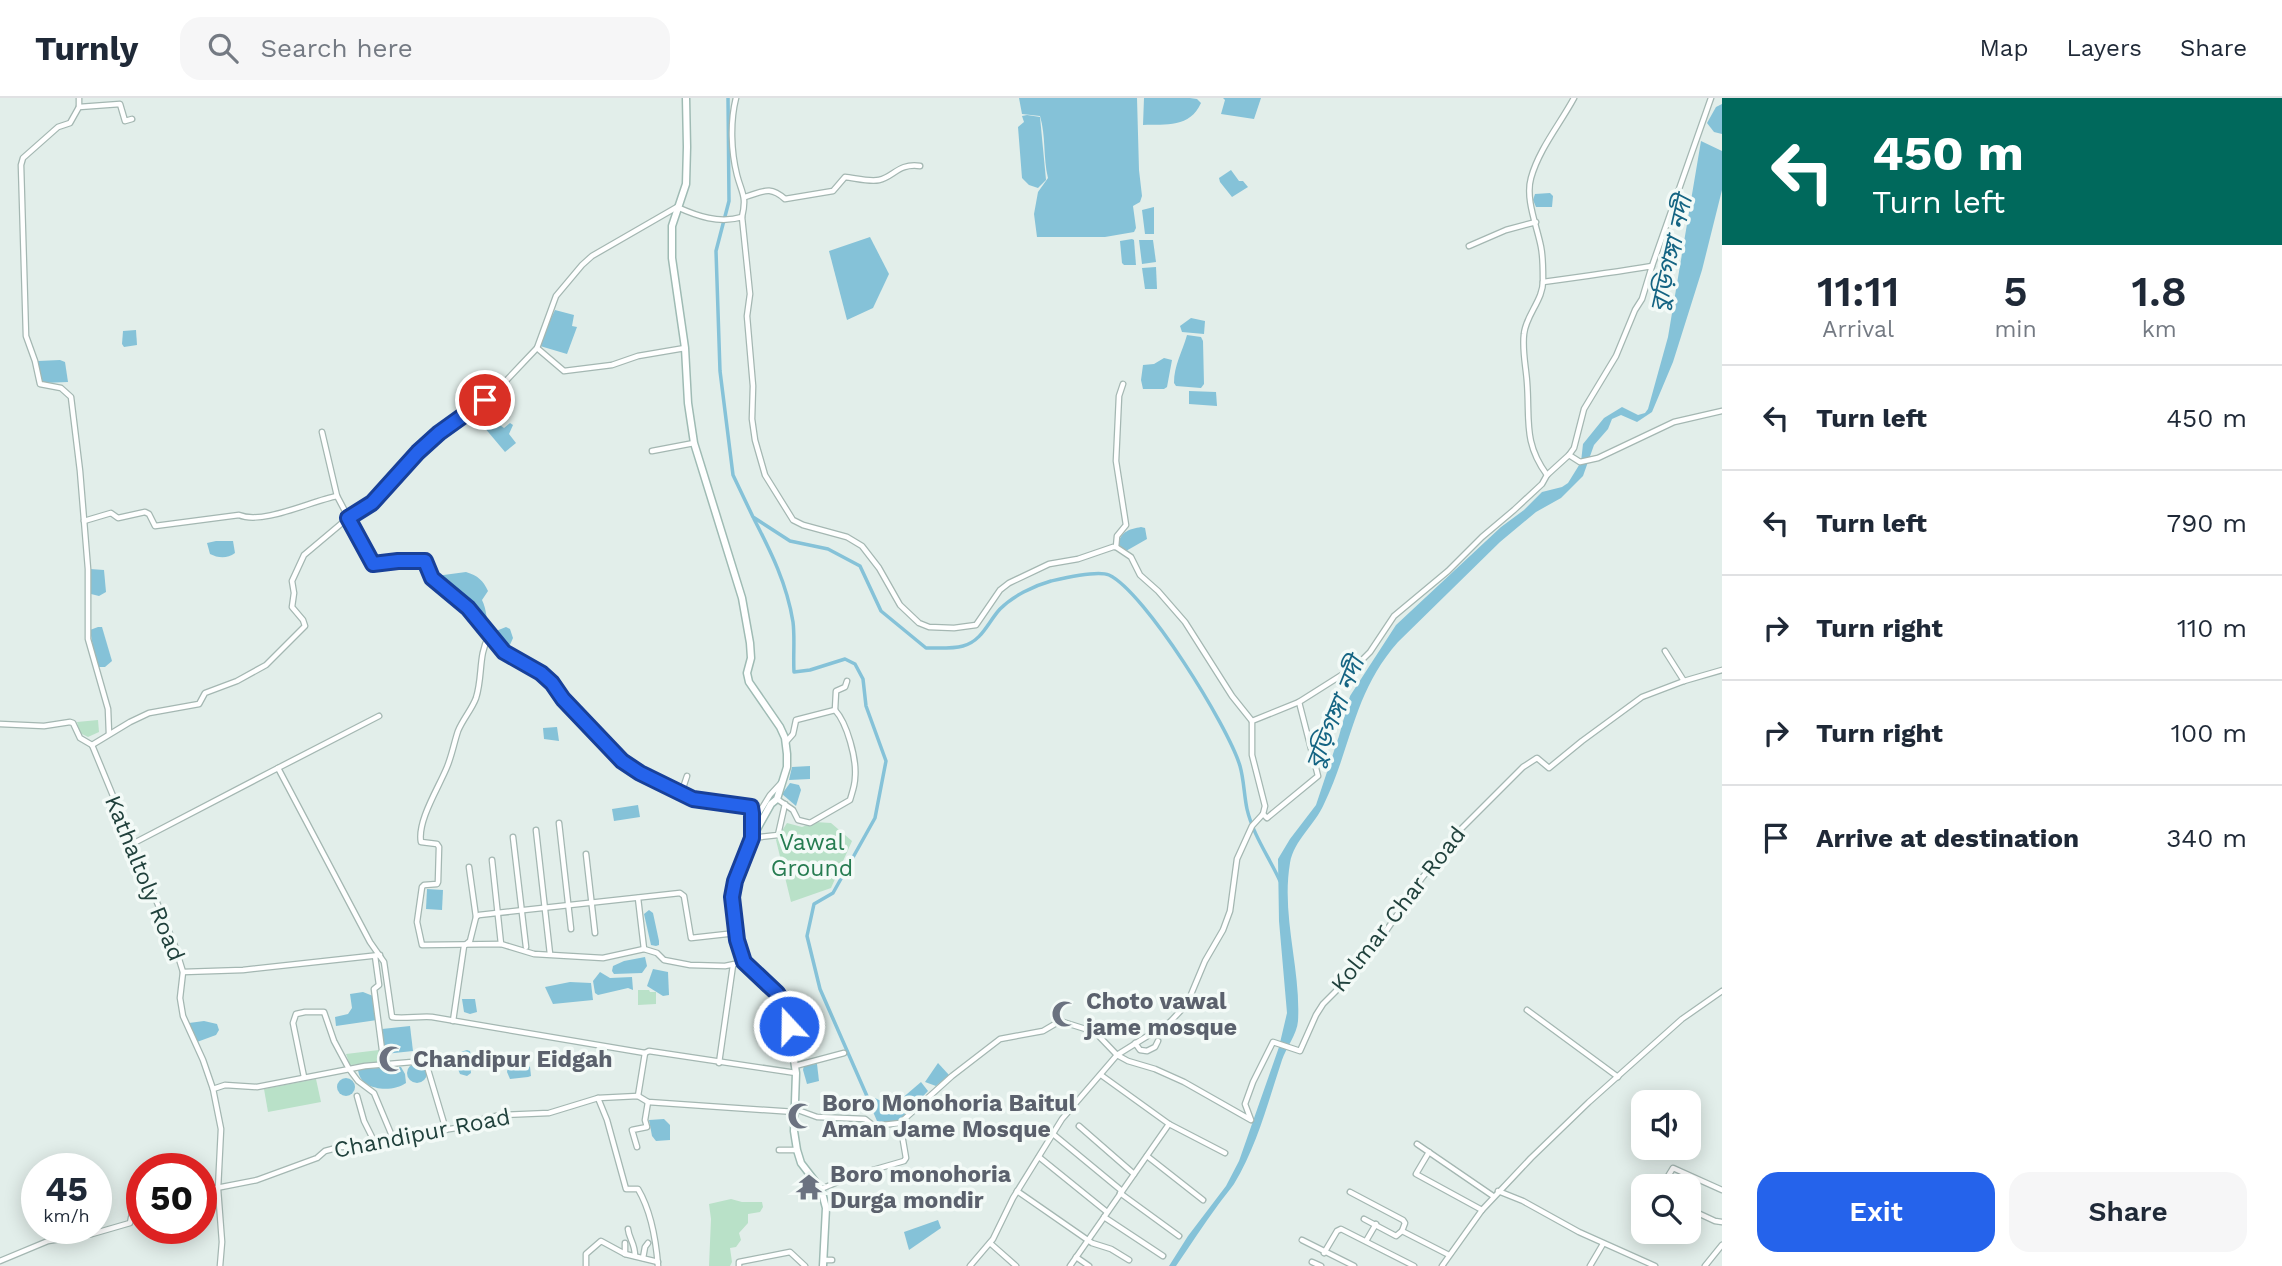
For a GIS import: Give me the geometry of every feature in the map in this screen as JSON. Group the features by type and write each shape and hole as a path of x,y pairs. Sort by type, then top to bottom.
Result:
{"main road":[{"path":"686,98 686,184 672,226 673,258 694,443 742,598 750,643 751,658 747,674 749,682 780,727 786,742 787,767 784,780 761,815 735,881 732,897 736,933 744,962 777,993 786,1008 796,1070 797,1150 802,1163 821,1189 826,1208 826,1262"}],"street":[{"path":"79,98 79,107 70,123 58,127 23,158 21,165 26,336 40,384 61,388 71,397 84,521 88,639 108,709 109,734"},
{"path":"736,98 732,114 735,162 745,197 741,217 750,294 747,316 753,386 752,419 765,475 793,520 847,537 862,546 879,568 900,604 919,623 929,627 965,628 976,625 995,596 1009,583 1049,564 1078,559 1116,547 1131,557 1140,575 1185,622 1232,696 1252,720 1252,755 1265,806 1252,826 1237,859 1230,911 1187,1004 1170,1022 1117,1055 1062,1119 1017,1191 990,1243 974,1265"},
{"path":"1547,475 1539,464 1529,438 1528,384 1523,336 1526,324 1542,294 1543,282 1542,251 1530,194 1530,181 1538,159 1574,98"},
{"path":"1252,720 1299,702 1356,666 1370,652 1394,616 1448,571 1542,484 1547,475 1569,455 1574,448 1584,409 1616,356 1642,299 1710,98"},
{"path":"79,107 120,104 125,121 132,120"},
{"path":"745,197 771,189 785,199 802,197 833,191 845,177 880,180 897,169 910,165 920,166"},
{"path":"0,724 44,726 70,722 80,738 92,745 149,713 199,704 205,693 237,681 266,665 303,630 305,624 292,607 295,593 292,580 304,555 348,518 372,503 418,452 501,386 537,348 556,296 592,256 677,207 700,217 727,220 741,217"},
{"path":"1469,246 1506,230 1536,222"},
{"path":"1543,282 1652,266"},
{"path":"537,348 564,371 612,365 638,356 685,348"},
{"path":"1116,547 1117,536 1126,525 1116,461 1119,397 1123,384"},
{"path":"1569,455 1580,462 1598,458 1674,422 1722,411"},
{"path":"321,432 337,496 373,564 425,561 432,578 468,608 504,652 528,663 552,683 563,699 622,761 640,773 693,799 751,807 752,838 776,835 785,804"},
{"path":"652,451 694,443"},
{"path":"84,521 111,513 118,518 145,512 155,526 239,514 249,517 290,511 337,496"},
{"path":"489,636 481,652 475,700 459,730 420,836 421,842 437,844 439,847 438,882 422,887 417,922 422,945 501,944 534,954 603,958 644,948 657,953 664,960 690,965 733,965 744,962"},
{"path":"1665,651 1685,681"},
{"name":"Kolmar Char Road","path":"1117,1055 1184,1082 1251,1120 1245,1104 1273,1042 1300,1051 1323,1004 1336,991 1349,968 1384,934 1422,878 1461,829 1523,767 1537,758 1549,768 1642,697 1722,670"},
{"path":"772,799 793,810 798,820 810,823 850,800 856,777 851,747 844,725 835,710 836,691 845,687 847,681"},
{"path":"1261,816 1267,818 1275,813 1318,776 1299,702"},
{"path":"786,742 793,734 796,720 835,710"},
{"path":"134,843 379,716"},
{"name":"Kathaltoly Road","path":"92,745 134,843 183,972 180,998 183,1016 213,1089 221,1129 218,1189 222,1242 220,1266"},
{"path":"278,768 377,956 383,962 392,1017 413,1016 453,1021 645,1053 649,1051 719,1063 796,1070 844,1053"},
{"path":"681,794 687,776"},
{"path":"752,825 761,815"},
{"path":"559,823 571,929"},
{"path":"536,830 551,954"},
{"path":"513,837 526,947"},
{"path":"586,854 595,933"},
{"path":"492,860 501,944"},
{"path":"453,1021 464,946 470,941 476,916 469,867"},
{"path":"476,916 683,894 691,938 736,933"},
{"path":"638,898 644,948"},
{"path":"183,972 243,971 377,956"},
{"path":"377,956 379,985 373,989 384,1065"},
{"path":"719,1063 733,965"},
{"path":"1441,1266 1498,1191 1682,1019 1721,995"},
{"path":"1527,1010 1618,1077"},
{"path":"304,1077 293,1023 296,1014 324,1012 334,1041 349,1069 358,1081 374,1093 392,1136"},
{"path":"645,1053 638,1096 648,1102 795,1111 817,1117 865,1119 874,1126 900,1123 952,1076 1000,1040 1035,1033 1060,1021 1095,1032 1117,1055"},
{"path":"1135,1043 1140,1050 1147,1051 1155,1047 1158,1041"},
{"path":"213,1089 225,1085 257,1087 349,1069 408,1061 426,1063 446,1130"},
{"path":"1101,1075 1169,1124 1225,1153"},
{"path":"357,1096 364,1121 375,1143"},
{"name":"Chandipur Road","path":"218,1189 288,1170 317,1158 325,1151 340,1147 366,1146 404,1132 446,1130 501,1115 549,1113 598,1098 638,1096"},
{"path":"598,1098 607,1120 626,1189 638,1189 645,1203 658,1264"},
{"path":"637,1147 632,1130 647,1127 645,1120 648,1102"},
{"path":"821,1189 904,1160 906,1157 900,1123"},
{"path":"1070,1266 1169,1124"},
{"path":"1079,1126 1134,1174"},
{"path":"1053,1134 1121,1192 1179,1236"},
{"path":"1417,1144 1493,1196"},
{"path":"779,1150 797,1150"},
{"path":"1429,1152 1416,1174 1482,1210"},
{"path":"1147,1156 1203,1200"},
{"path":"1039,1157 1106,1214 1163,1256"},
{"path":"1669,1174 1672,1168 1686,1174"},
{"path":"1701,1181 1722,1190"},
{"path":"1017,1191 1088,1240 1129,1260"},
{"path":"1498,1191 1523,1201 1603,1244 1655,1266"},
{"path":"1350,1192 1404,1220 1405,1223 1396,1236 1364,1219"},
{"path":"826,1208 842,1206"},
{"path":"1701,1215 1722,1222"},
{"path":"0,1261 48,1241 92,1234 126,1224"},
{"path":"1366,1241 1376,1224"},
{"path":"628,1229 628,1234 634,1241 635,1256"},
{"path":"1324,1253 1339,1229 1414,1266"},
{"path":"1402,1231 1449,1255"},
{"path":"1302,1240 1354,1266"},
{"path":"586,1266 586,1254 601,1241 625,1254 658,1264"},
{"path":"625,1243 625,1254"},
{"path":"643,1258 648,1243"},
{"path":"990,1243 1016,1266"},
{"path":"1590,1266 1603,1244"},
{"path":"1705,1266 1722,1245"},
{"path":"739,1266 739,1262 790,1252 805,1266"},
{"path":"1076,1257 1089,1266"},
{"path":"1312,1262 1321,1266"}],"green space":[{"path":"98,720 99,732 88,737 80,733 77,722"},
{"name":"Vawal Ground","path":"815,822 831,823 852,841 831,888 791,902 776,840 787,823 802,827"},
{"path":"638,990 656,992 656,1004 638,1005"},
{"path":"379,1050 380,1063 350,1065 346,1054"},
{"path":"316,1079 321,1102 268,1112 264,1089"},
{"path":"731,1199 762,1202 763,1207 760,1212 748,1214 748,1223 739,1233 741,1240 736,1247 730,1248 730,1266 709,1266 709,1204"}],"water":[{"path":"1019,98 1137,98 1142,196 1140,202 1133,206 1136,228 1134,232 1105,237 1037,237 1034,214 1038,192 1048,178 1043,131 1040,116 1022,114"},
{"path":"1144,98 1190,98 1201,103 1191,117 1184,121 1143,125"},
{"path":"1223,98 1261,98 1254,119 1221,114 1225,100"},
{"path":"1722,104 1722,134 1714,132 1707,123 1716,107"},
{"path":"1022,116 1040,117 1046,180 1038,188 1029,185 1022,178 1018,127 1024,122"},
{"path":"1701,141 1722,151 1722,190 1702,270 1673,362 1652,412 1637,422 1621,415 1612,419 1608,429 1594,445 1583,476 1561,498 1536,512 1500,542 1398,642 1371,681 1324,804 1300,840 1290,863 1288,903 1297,982 1296,1031 1282,1060 1249,1154 1234,1184 1176,1266 1169,1266 1226,1186 1239,1161 1279,1047 1287,1013 1279,921 1278,859 1316,805 1350,696 1396,625 1542,492 1568,483 1581,462 1583,444 1604,418 1622,407 1638,415 1648,409 1668,337"},
{"path":"1231,170 1239,181 1243,181 1248,187 1232,197 1219,178"},
{"path":"1550,193 1553,196 1552,207 1536,207 1533,200 1535,194"},
{"path":"1154,207 1154,234 1145,234 1142,210"},
{"path":"870,237 889,274 873,308 847,320 829,251"},
{"path":"1132,239 1136,265 1124,265 1120,241"},
{"path":"1139,240 1153,240 1156,262 1142,264"},
{"path":"1156,267 1157,289 1145,289 1142,268"},
{"path":"555,310 574,315 572,326 577,327 567,354 540,346"},
{"path":"1191,318 1205,321 1204,334 1182,332 1180,326"},
{"path":"136,330 137,345 124,347 123,331"},
{"path":"1187,335 1201,337 1203,341 1204,384 1201,388 1176,386 1174,383"},
{"path":"1164,358 1172,360 1167,387 1143,389 1143,365 1154,364"},
{"path":"38,361 65,362 68,382 43,383 39,376"},
{"path":"1189,391 1216,392 1217,406 1189,404"},
{"path":"493,420 504,428 510,423 513,425 509,434 516,443 505,452 484,427"},
{"path":"1145,528 1147,539 1126,551 1118,544 1124,533"},
{"path":"233,541 235,553 222,557 210,554 207,543"},
{"path":"90,569 104,570 106,592 99,596 91,594"},
{"path":"466,572 480,579 488,591 482,600 490,631 487,631 475,613 477,608 471,604 467,605 436,576"},
{"path":"102,627 112,661 105,667 98,667 96,664 90,630"},
{"path":"506,627 510,629 513,638 509,647 496,631"},
{"path":"557,727 559,741 544,739 543,728"},
{"path":"810,766 810,779 789,780 792,767"},
{"path":"790,783 799,785 801,790 796,806 782,794"},
{"path":"638,805 640,817 614,821 612,809"},
{"path":"427,889 443,890 442,910 426,909"},
{"path":"649,910 653,913 659,941 656,946 651,945 644,914"},
{"path":"645,957 647,966 642,973 614,974 612,971 613,966 624,961"},
{"path":"653,969 668,972 669,995 663,996 647,986"},
{"path":"600,972 610,978 632,977 633,990 628,988 598,995 595,993 593,981"},
{"path":"570,982 591,983 593,1000 553,1004 545,987"},
{"path":"363,992 373,996 377,1020 336,1026 335,1017 348,1014 352,1008 350,994"},
{"path":"462,999 475,999 477,1012 464,1012"},
{"path":"204,1021 217,1024 219,1030 216,1035 197,1042 189,1023"},
{"path":"410,1026 413,1051 385,1054 382,1029"},
{"path":"467,1050 471,1054 471,1073 467,1076 460,1074 455,1062 457,1053"},
{"path":"417,1063 424,1066 427,1073 424,1080 417,1083 410,1080 407,1073 410,1066"},
{"path":"938,1063 949,1075 936,1086 925,1082"},
{"path":"817,1064 819,1081 807,1084 804,1065"},
{"path":"401,1067 406,1083 385,1089 364,1082 358,1069"},
{"path":"508,1067 530,1067 531,1076 510,1079"},
{"path":"346,1078 352,1081 355,1087 352,1093 346,1096 340,1093 337,1087 340,1081"},
{"path":"921,1082 928,1091 908,1112 900,1100"},
{"path":"875,1098 901,1102 906,1115 893,1124 877,1121 868,1100"},
{"path":"664,1119 670,1125 670,1140 656,1141 652,1136 649,1120"},
{"path":"938,1220 941,1228 909,1250 904,1232"}],"waterway":[{"path":"728,98 729,201 716,251 720,371 733,475 753,517 790,541 828,549 860,566 881,611 926,648 954,648 970,644 980,636 1005,604 1037,586 1080,575 1109,575 1143,606 1163,632 1220,722 1240,766 1253,828 1280,881"},
{"path":"754,519 778,569 787,595 794,628 794,672 845,659 855,664 863,679 866,706 886,761 875,818 833,893 814,904 807,936 820,989 870,1103"}],"place":[{"name":"Choto vawal jame mosque","path":"1065,1014"},
{"name":"Chandipur Eidgah","path":"392,1059"},
{"name":"Boro Monohoria Baitul Aman Jame Mosque","path":"801,1116"},
{"name":"Boro monohoria Durga mondir","path":"809,1187"}],"route":[{"path":"485,400 439,433 372,503 348,518 373,564 398,561 428,563 432,578 468,608 504,652 528,663 552,683 563,699 622,761 693,799 751,807 752,838 735,881 732,897 737,940 744,962 777,993 786,1008 789,1026"}],"water label":[{"name":"বুড়িগঙ্গা নদী","path":"1671,254"},
{"name":"বুড়িগঙ্গা নদী","path":"1335,713"}]}
